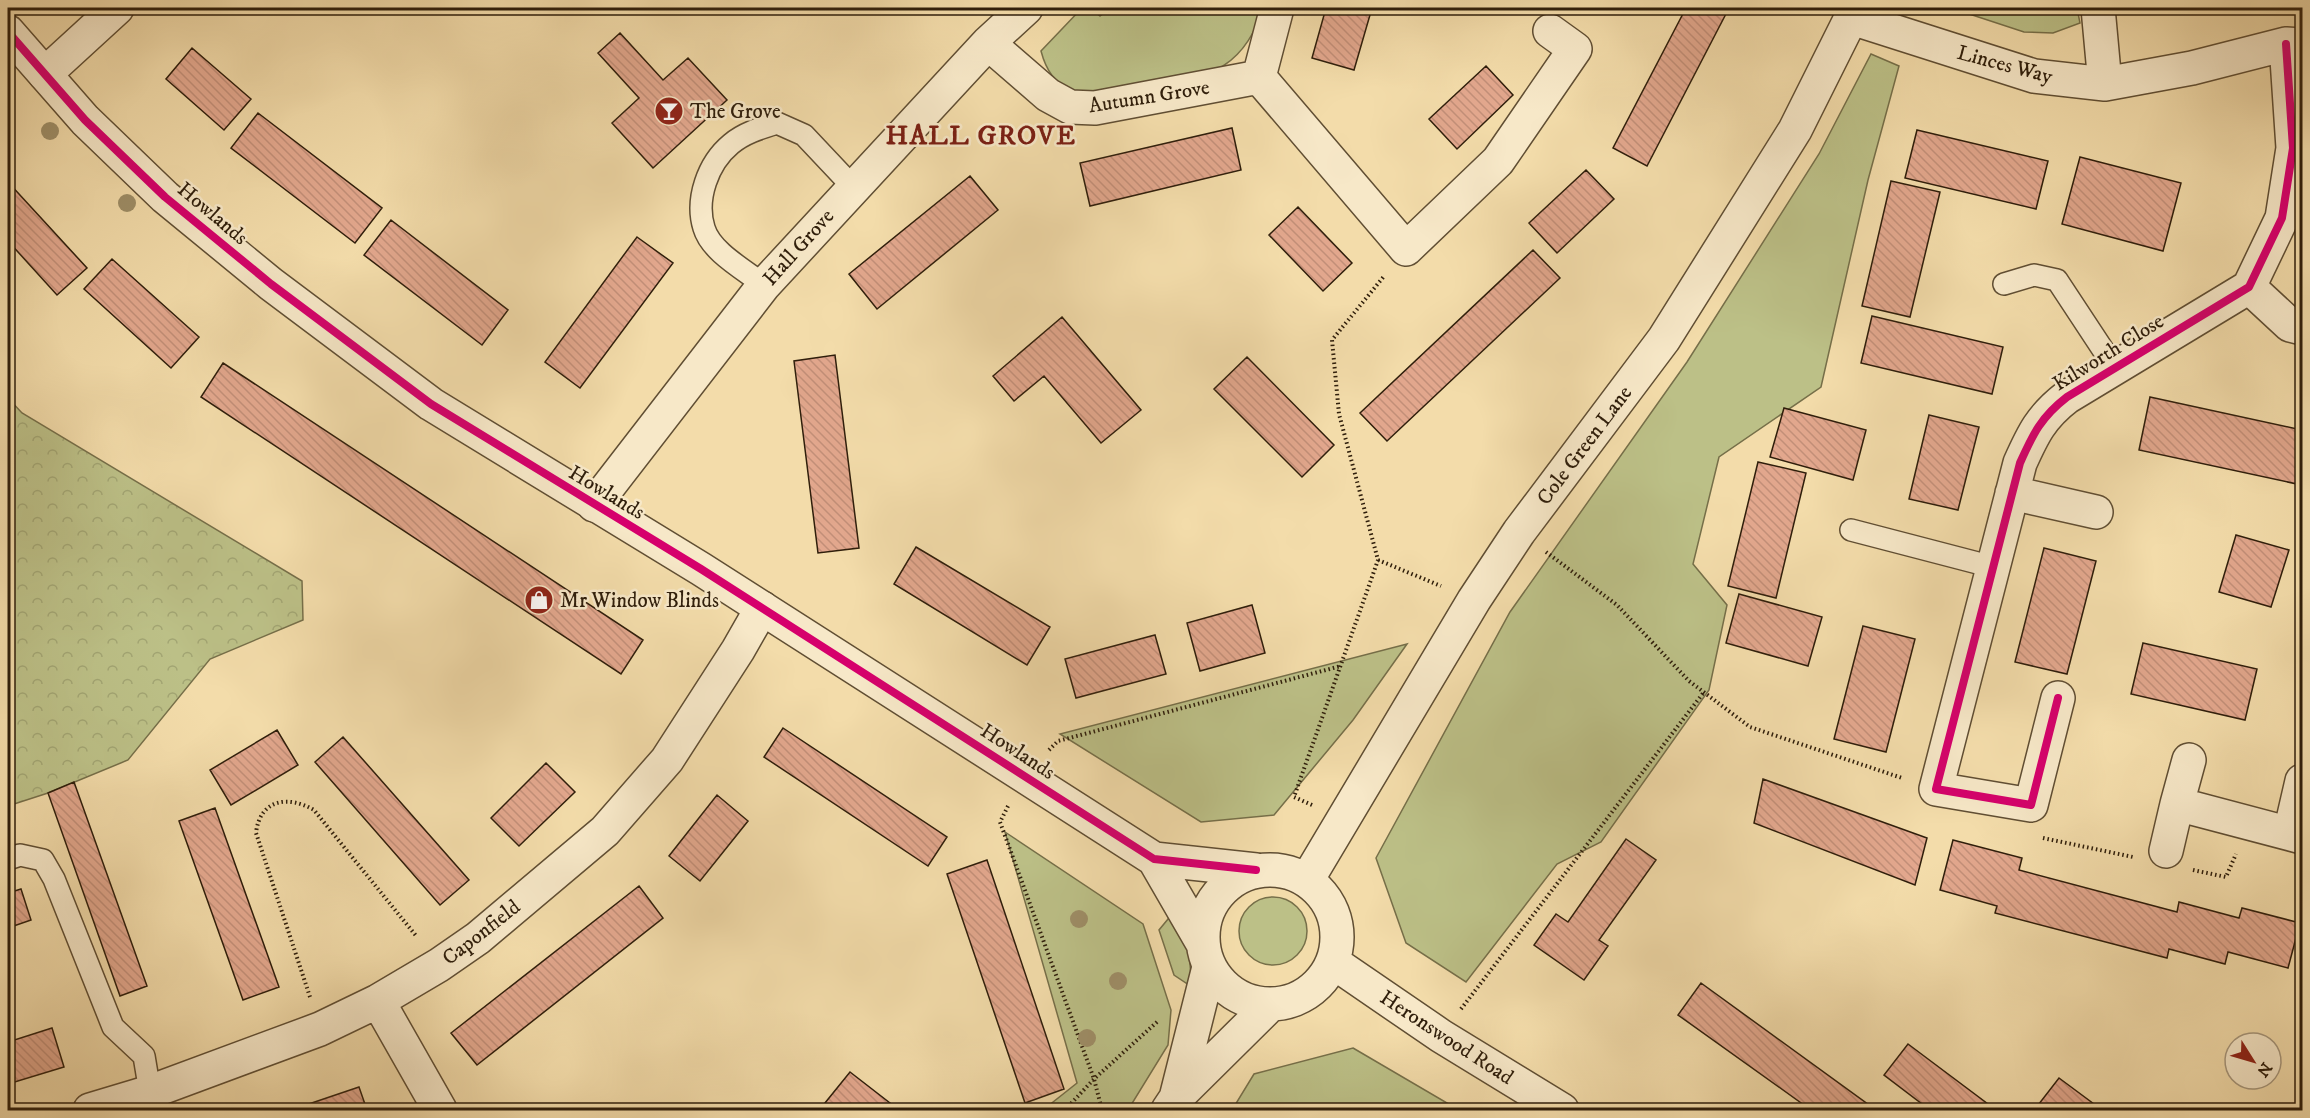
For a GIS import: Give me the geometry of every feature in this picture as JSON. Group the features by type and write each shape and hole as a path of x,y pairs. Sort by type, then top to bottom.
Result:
{"street":[{"path":"45,74 117,8"},
{"name":"Hall Grove","path":"594,505 764,285 853,186 988,43 1026,8"},
{"path":"1277,8 1259,77 1406,249 1498,161 1575,49 1550,31"},
{"path":"2098,8 2105,84"},
{"name":"Linces Way","path":"1854,13 2034,76 2105,84 2192,68 2294,45"},
{"name":"Cole Green Lane","path":"1307,880 1474,600 1518,532 1664,339 1795,130 1854,13"},
{"name":"Howlands","path":"8,32 85,120 165,197 271,284 431,404 762,608 1154,859 1256,870"},
{"name":"Autumn Grove","path":"988,43 1048,95 1070,107 1095,108 1259,77"},
{"path":"2294,45 2293,148 2282,218 2249,287 2290,325 2302,328"},
{"name":"Kilworth Close","path":"1936,789 2020,463 2047,412 2249,287"},
{"path":"2012,494 2096,512"},
{"name":"Caponfield","path":"90,1110 150,1092 321,1029 378,1001 440,965 478,938 605,831 667,760 738,650 762,608"},
{"path":"1936,789 2031,805 2058,698"},
{"path":"2151,854 2177,804 2188,760"},
{"path":"2177,804 2296,835 2302,781"},
{"name":"Howlands","path":"1154,859 1205,955"},
{"path":"1172,1104 1200,1006 1205,955 1205,916 1216,895 1234,879 1256,870 1286,870 1307,880 1324,894 1332,908 1338,937 1333,962 1326,975 1306,994 1290,1002 1270,1005 1247,1001 1223,986 1205,955"},
{"name":"Heronswood Road","path":"1333,962 1441,1035 1562,1110"},
{"path":"378,1001 440,1110"},
{"path":"1172,1104 1270,1005"}],"lane":[{"path":"764,285 726,255 704,228 703,191 706,177 730,144 752,131 777,123 804,135 853,186"},
{"path":"2004,284 2034,275 2057,280 2115,368"},
{"path":"1851,530 1993,567"},
{"path":"8,858 20,855 43,860 54,879 113,1026 144,1056 150,1092"}],"path":[{"path":"1342,818 1294,797 1378,560 1340,414 1332,339 1406,249"},
{"path":"1518,532 1617,605 1689,681 1750,727 1936,789"},
{"path":"1378,560 1474,600"},
{"path":"1102,1110 1094,1079 1000,822 1024,776 1058,741 1341,666"},
{"path":"1441,1035 1704,692"},
{"path":"321,1029 256,833 257,820 267,809 280,801 299,801 314,810 440,965"},
{"path":"2192,870 2226,876 2251,822"},
{"path":"2035,836 2151,854"},
{"path":"1065,1110 1094,1079 1182,999 1200,1006"}],"green space":[{"path":"1082,8 1090,8 1100,16 1110,8 1264,8 1248,40 1223,66 1173,80 1084,92 1067,88 1056,80 1048,70 1041,51"},
{"path":"1951,8 2077,8 2080,23 2053,33 2024,32"},
{"path":"1871,54 1899,66 1868,180 1821,387 1719,457 1693,564 1727,605 1709,690 1601,842 1557,864 1466,982 1406,943 1376,858 1510,612 1687,362 1819,154"},
{"path":"8,398 22,413 302,581 303,620 210,659 128,760 48,793 8,806"},
{"path":"1407,644 1353,720 1274,815 1201,822 1060,734"},
{"path":"1005,832 1143,924 1171,1010 1168,1045 1128,1110 1043,1110 1077,1083"},
{"path":"1266,897 1280,897 1292,902 1302,912 1307,931 1302,950 1292,960 1280,965 1266,965 1254,960 1244,950 1239,938 1239,924 1244,912 1254,902"},
{"path":"1173,913 1189,953 1192,987 1174,975 1159,930"},
{"path":"1353,1048 1459,1110 1232,1110 1254,1074"}],"building":[{"path":"1326,8 1372,8 1354,70 1312,58"},
{"path":"1686,8 1729,8 1647,166 1613,148"},
{"name":"The Grove","path":"620,33 663,80 688,58 727,100 653,168 612,123 639,98 598,53"},
{"path":"192,48 251,99 224,130 166,79"},
{"path":"1486,66 1513,95 1457,149 1429,119"},
{"path":"258,113 382,208 355,243 231,148"},
{"path":"1232,128 1241,170 1090,206 1080,163"},
{"path":"1917,130 2048,161 2036,209 1905,178"},
{"path":"2080,157 2181,183 2163,251 2062,224"},
{"path":"1586,170 1614,199 1557,253 1529,223"},
{"path":"970,176 998,210 877,309 849,274"},
{"path":"1891,181 1940,192 1910,317 1862,306"},
{"path":"8,182 87,268 57,295 8,241"},
{"path":"1298,207 1352,263 1323,291 1269,235"},
{"path":"391,220 508,310 482,345 364,255"},
{"path":"637,237 673,263 580,388 545,362"},
{"path":"1533,250 1560,278 1387,441 1360,413"},
{"path":"112,259 199,337 171,368 84,289"},
{"path":"1872,316 2003,347 1992,394 1861,363"},
{"path":"1062,317 1141,410 1101,443 1044,376 1014,401 993,376"},
{"path":"835,355 859,548 818,553 794,361"},
{"path":"1247,357 1334,445 1302,477 1214,389"},
{"path":"223,363 643,640 621,674 201,397"},
{"path":"2150,397 2302,430 2302,459 2297,484 2139,450"},
{"path":"1784,408 1866,430 1853,480 1770,457"},
{"path":"1929,415 1979,427 1958,510 1909,499"},
{"path":"1758,462 1806,473 1776,598 1728,586"},
{"path":"2236,535 2289,550 2271,607 2219,592"},
{"path":"916,547 1050,627 1027,665 894,584"},
{"path":"2044,548 2096,561 2067,674 2015,662"},
{"path":"1739,594 1822,617 1808,666 1726,643"},
{"path":"1252,605 1265,653 1200,671 1187,623"},
{"path":"1863,626 1915,639 1886,752 1834,739"},
{"path":"1155,635 1166,674 1076,698 1065,659"},
{"path":"2143,643 2257,669 2245,720 2131,694"},
{"path":"783,728 947,837 928,866 764,757"},
{"path":"277,730 298,765 231,805 210,770"},
{"path":"343,737 469,880 440,905 315,762"},
{"path":"546,763 575,792 519,846 491,818"},
{"path":"1763,779 1927,838 1915,885 1754,823"},
{"path":"74,782 147,986 120,996 48,793"},
{"path":"717,795 748,821 700,881 669,856"},
{"path":"215,808 279,987 243,1000 179,821"},
{"path":"1626,839 1656,860 1599,940 1608,946 1584,980 1534,945 1556,914 1568,922"},
{"path":"1953,840 2022,858 2019,870 2177,912 2179,902 2239,918 2242,908 2300,923 2288,968 2228,952 2225,964 2169,949 2167,958 1995,913 1997,906 1940,890"},
{"path":"987,860 1064,1089 1025,1103 947,874"},
{"path":"639,886 663,918 477,1065 451,1033"},
{"path":"21,889 31,920 8,928 8,893"},
{"path":"1701,983 1869,1105 1865,1110 1811,1110 1678,1015"},
{"path":"52,1028 64,1067 8,1084 8,1042"},
{"path":"1908,1044 1996,1110 1930,1110 1884,1075"},
{"path":"850,1072 899,1110 834,1110 825,1103"},
{"path":"2059,1078 2102,1110 2035,1109"},
{"path":"359,1087 367,1110 291,1110"}],"cycle path":[{"path":"8,32 85,120 165,197 271,284 431,404 701,569 1154,859 1256,870"},
{"path":"2058,698 2031,805 1936,789 2020,463 2034,435 2044,419 2067,397 2249,287 2282,218 2293,148 2286,44"}],"place":[{"name":"The Grove","path":"669,111"},
{"name":"Mr Window Blinds","path":"539,600"}],"district":[{"name":"HALL GROVE","path":"981,135"}]}
